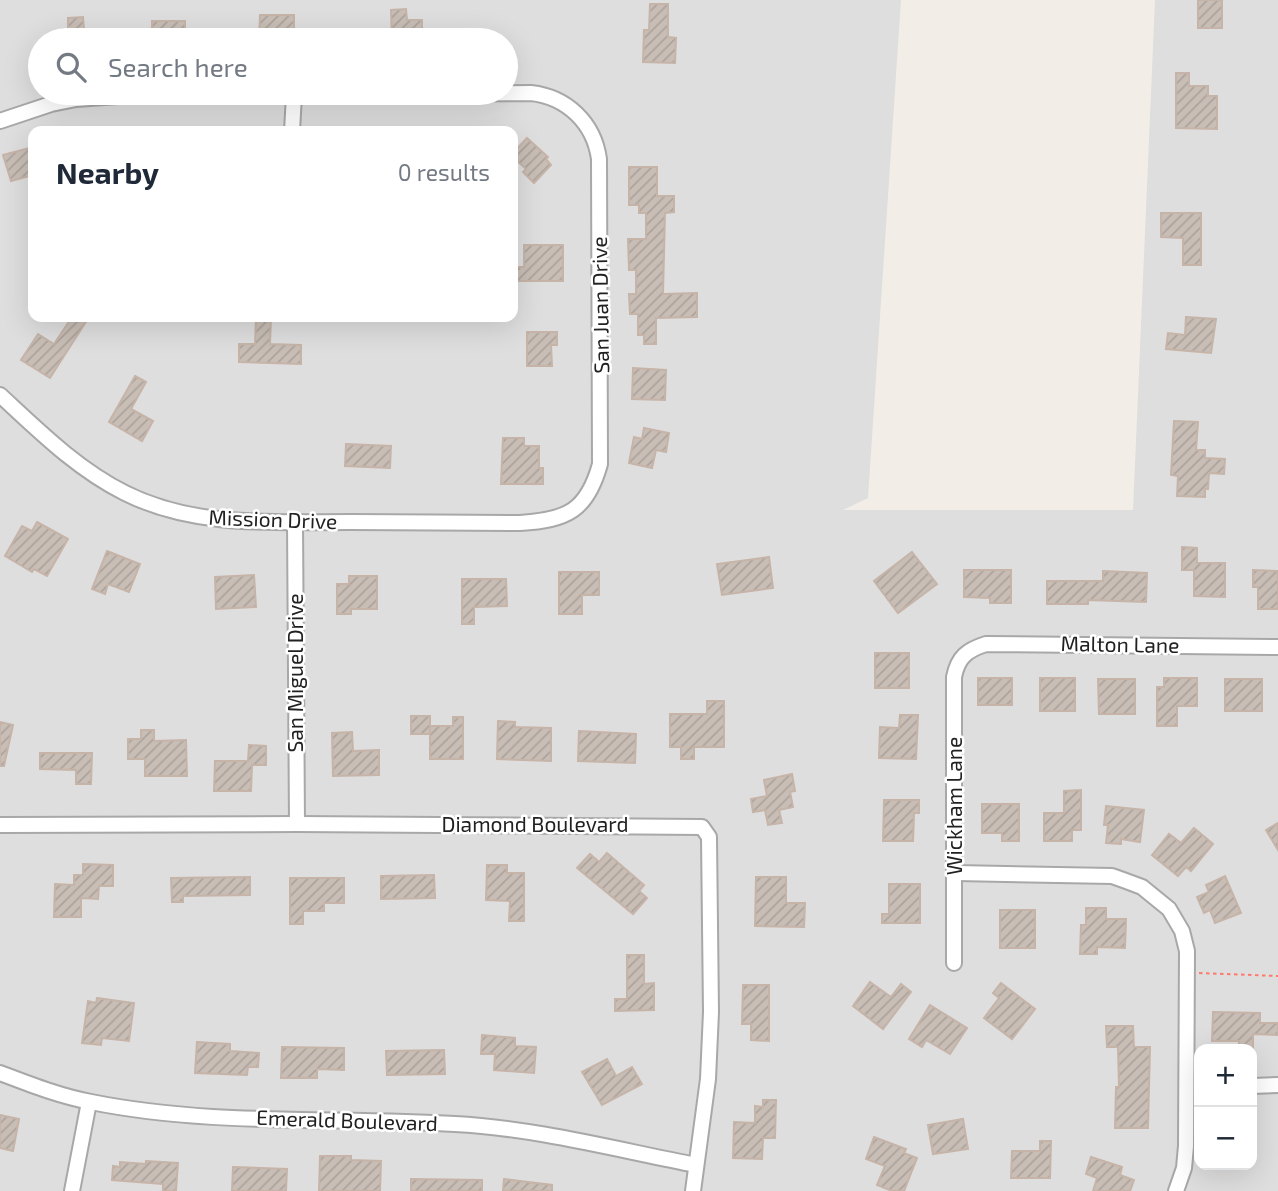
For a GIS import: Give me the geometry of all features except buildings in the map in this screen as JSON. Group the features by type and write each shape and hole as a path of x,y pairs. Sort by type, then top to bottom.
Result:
{"street":[{"name":"San Juan Drive","path":"518,93 545,95 570,109 591,131 597,144 600,464 589,494 579,504"},
{"path":"0,121 48,105"},
{"path":"292,126 293,105"},
{"name":"Mission Drive","path":"0,395 85,470 124,493 184,514 221,521 520,523 549,521 562,517 579,504"},
{"name":"San Miguel Drive","path":"295,522 297,824"},
{"name":"Malton Lane","path":"965,653 986,644 1278,647"},
{"name":"Wickham Lane","path":"954,963 954,677 957,662 965,653"},
{"name":"Diamond Boulevard","path":"0,825 694,826 706,831 709,837 711,1012 708,1079 693,1191"},
{"path":"956,873 1112,876 1142,887 1169,909 1177,921 1187,951 1193,1089 1184,1168 1175,1191"},
{"name":"Emerald Boulevard","path":"0,1073 58,1094 134,1110 223,1117 458,1124 520,1132 696,1165"},
{"path":"1257,1086 1278,1085"},
{"path":"72,1191 89,1102"}],"path":[{"path":"1187,972 1226,976 1278,976"}],"shaded area":[{"path":"0,0 901,0 868,498 843,510 1133,510 1155,0 1278,0 1278,1191 0,1191"}]}
